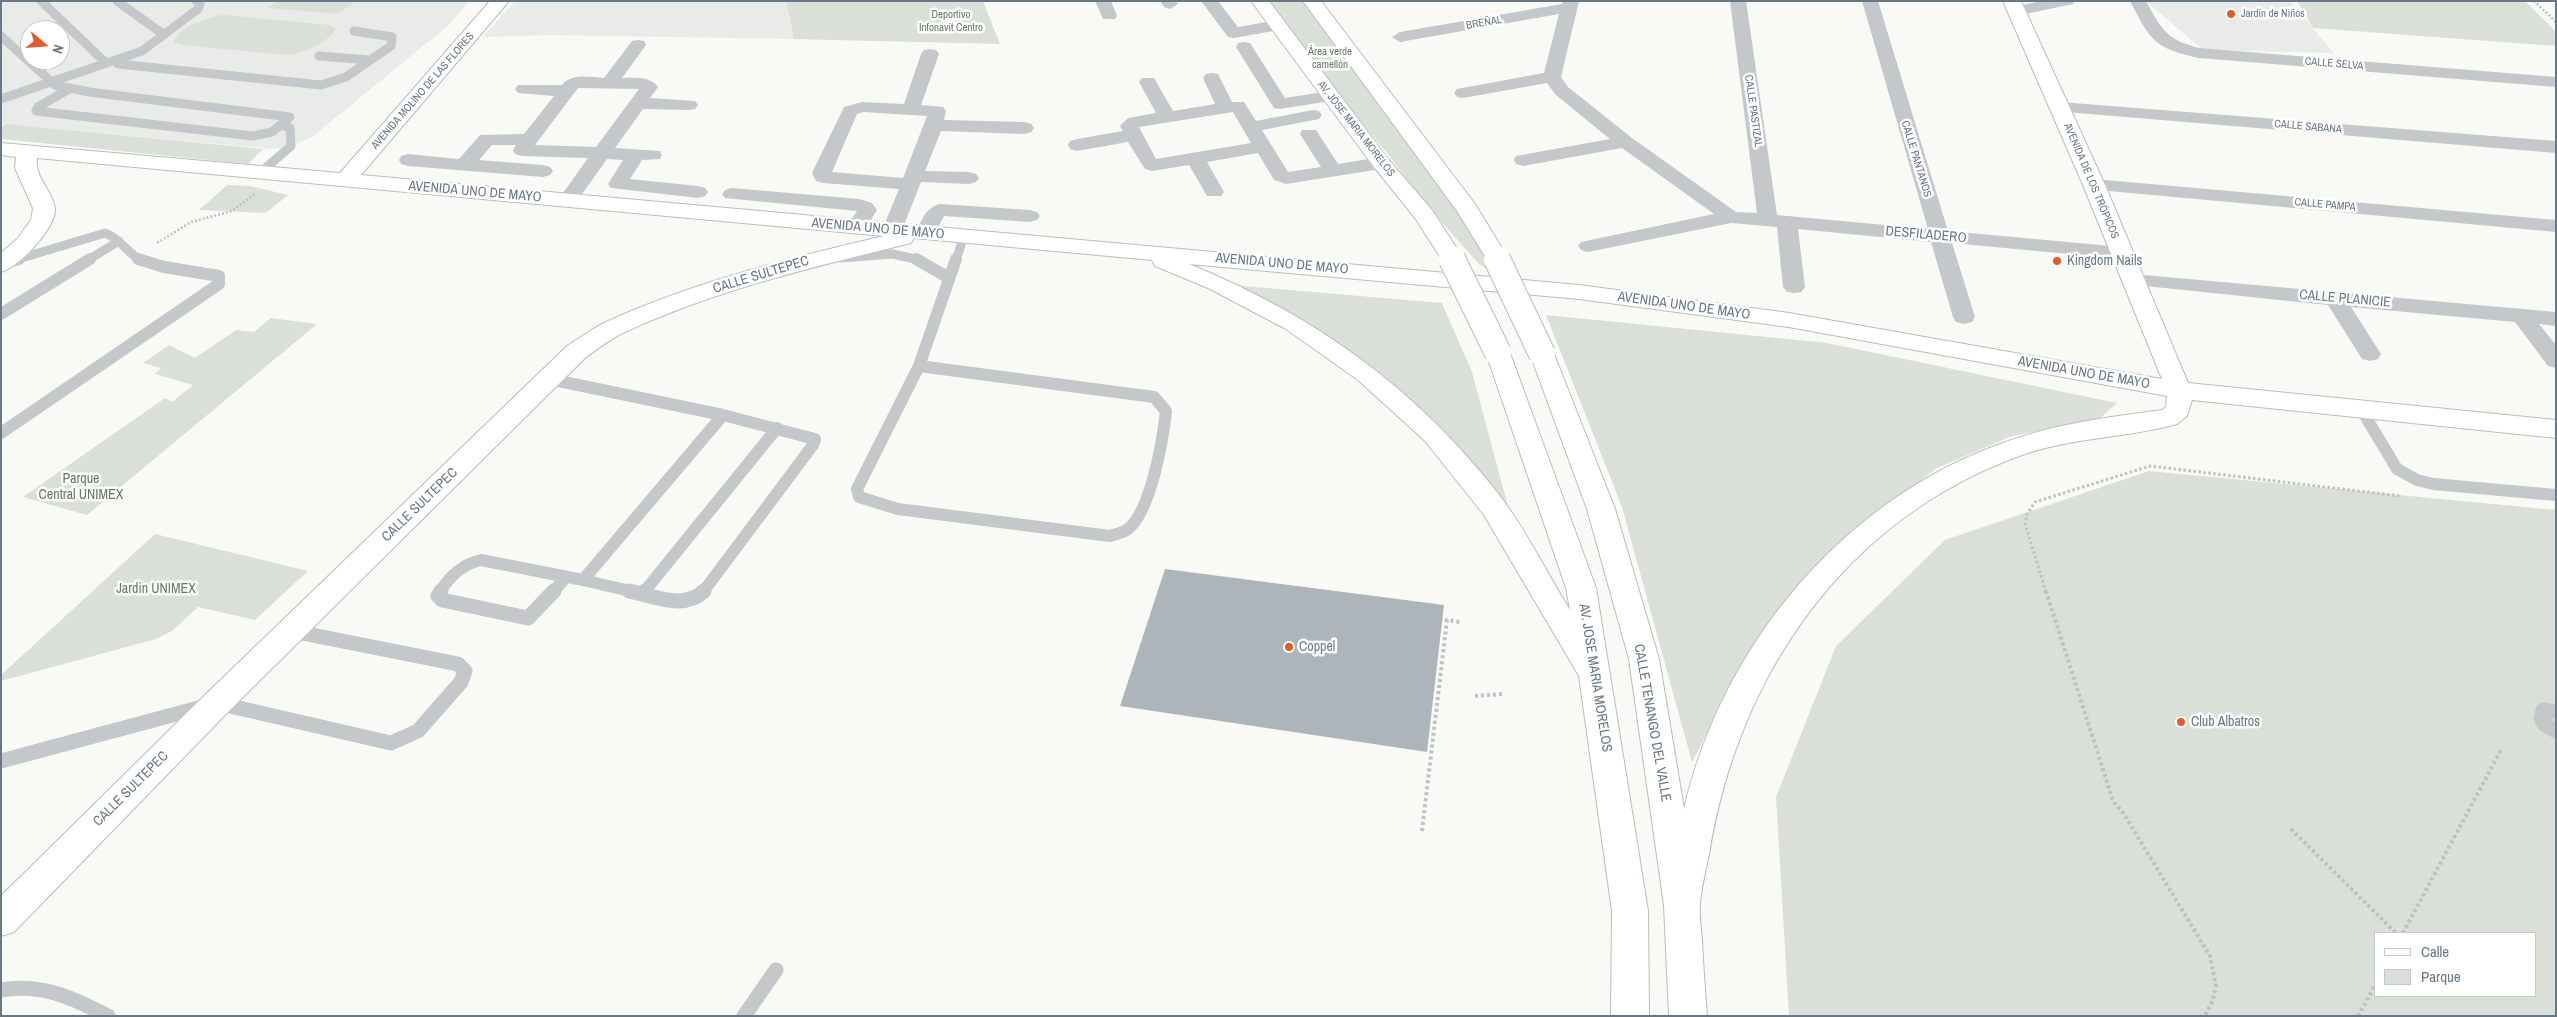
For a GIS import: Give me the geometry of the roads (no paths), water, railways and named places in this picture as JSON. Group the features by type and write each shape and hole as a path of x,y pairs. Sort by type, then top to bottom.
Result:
{"main road":[{"name":"AVENIDA MOLINO DE LAS FLORES","path":"346,180 500,1"},
{"name":"AV. JOSE MARIA MORELOS","path":"1260,1 1335,103 1424,215 1452,258 1498,353 1581,588 1630,911 1630,1016"},
{"name":"CALLE TENANGO DEL VALLE","path":"1312,1 1467,209 1497,258 1542,354 1601,509 1644,660 1682,905 1688,1016"},
{"name":"AVENIDA DE LOS TRÓPICOS","path":"2014,6 2094,185 2178,390"},
{"name":"AVENIDA UNO DE MAYO","path":"1,150 1471,281 1789,320 2178,390 2556,429"},
{"path":"2,263 25,244 42,220 44,208 25,168 27,152"},
{"name":"CALLE SULTEPEC","path":"1,920 217,703 576,352 613,328 676,302 808,260 926,233"},
{"path":"1138,251 1216,284 1294,324 1367,374 1434,435 1494,508 1595,679"},
{"path":"1682,905 1706,790 1740,700 1788,620 1817,582 1848,549 1897,507 1952,474 1989,457 2045,439 2078,431 2168,418 2177,413 2180,406 2178,390"}],"street":[{"path":"1209,1 1234,33 1278,25"},
{"name":"CALLE PASTIZAL","path":"1738,1 1778,222 1794,287"},
{"name":"CALLE PANTANOS","path":"1870,1 1964,317"},
{"path":"2014,6 2068,1"},
{"name":"CALLE SELVA","path":"2138,1 2158,37 2173,48 2200,53 2556,82"},
{"path":"1463,93 1552,77 1560,5"},
{"name":"BREÑAL","path":"1400,37 1560,5"},
{"path":"609,83 638,45"},
{"path":"1244,47 1280,104 1335,103"},
{"path":"911,108 930,54"},
{"name":"DESFILADERO","path":"1552,77 1562,90 1625,142 1731,217"},
{"path":"1212,78 1225,106"},
{"path":"568,200 601,154 638,103 649,85 575,82 527,140 522,150 601,154 645,155 618,184 698,192"},
{"path":"1148,82 1168,116"},
{"path":"524,89 566,91"},
{"path":"638,103 689,105"},
{"path":"1252,127 1335,103"},
{"path":"1262,147 1152,165 1149,163 1130,124 1225,106 1240,108 1281,176 1286,178 1381,163"},
{"path":"892,230 912,180 934,125 937,111 911,108 862,107 850,111 822,173 823,177 830,179 912,180 969,178"},
{"name":"CALLE SABANA","path":"2060,107 2556,147"},
{"path":"934,125 1025,128"},
{"path":"1309,134 1332,171"},
{"path":"1077,145 1134,135"},
{"path":"464,165 487,139 527,140"},
{"path":"1523,160 1625,142"},
{"path":"1195,158 1214,192"},
{"path":"408,160 543,171"},
{"name":"CALLE PAMPA","path":"2094,185 2556,226"},
{"path":"732,194 865,207 867,210 857,227"},
{"path":"926,233 936,212 940,210 1030,216"},
{"name":"DESFILADERO","path":"1588,246 1731,217 2122,254"},
{"name":"CALLE PLANICIE","path":"2133,280 2556,318"},
{"path":"2334,298 2370,354"},
{"path":"2521,315 2556,361"}],"lane":[{"path":"41,1 105,62"},
{"path":"117,1 164,34"},
{"path":"1,104 105,62 127,57 150,47 164,34 198,9 200,4 196,1"},
{"path":"118,64 321,85 346,77 391,46 393,42 392,37 354,31"},
{"path":"1,36 52,84 69,89 288,115 289,120 272,132 253,136 36,110 38,106 69,89"},
{"path":"319,56 370,60"},
{"path":"1,100 118,64 127,57"},
{"path":"270,173 291,146 290,128 282,125"},
{"path":"1,433 219,284 220,276 172,269 135,257 109,234 98,234 2,263"},
{"path":"919,366 1154,397 1166,411 1165,429 1142,513 1128,529 1110,536 898,509 859,497 857,489 919,366 964,236"},
{"path":"1,314 119,241"},
{"path":"808,260 869,255 908,257 922,261 948,278"},
{"path":"549,379 723,415 809,436 814,439 813,445 702,593 690,600 677,603 583,580 481,560 473,561 464,567 441,590 438,596 442,600 528,618 534,614 566,577"},
{"path":"2361,409 2397,469 2417,480 2433,484 2556,495"},
{"path":"583,580 723,415"},
{"path":"642,594 777,428"},
{"path":"1,761 217,703 391,743 418,731 461,682 465,671 458,664 292,631"},
{"path":"2556,712 2543,710 2541,718 2544,724 2556,731"},
{"path":"744,1016 776,970"},
{"path":"1,990 18,987 68,995 108,1016"}],"place":[{"name":"Jardín de Niños","path":"2231,14"},
{"name":"Kingdom Nails","path":"2057,261"},
{"name":"Coppel","path":"1289,647"},
{"name":"Club Albatros","path":"2181,722"}],"park label":[{"name":"Deportivo Infonavit Centro","path":"951,21"},
{"name":"Área verde camellón","path":"1330,58"},
{"name":"Parque Central UNIMEX","path":"81,488"},
{"name":"Jardin UNIMEX","path":"156,589"}]}
